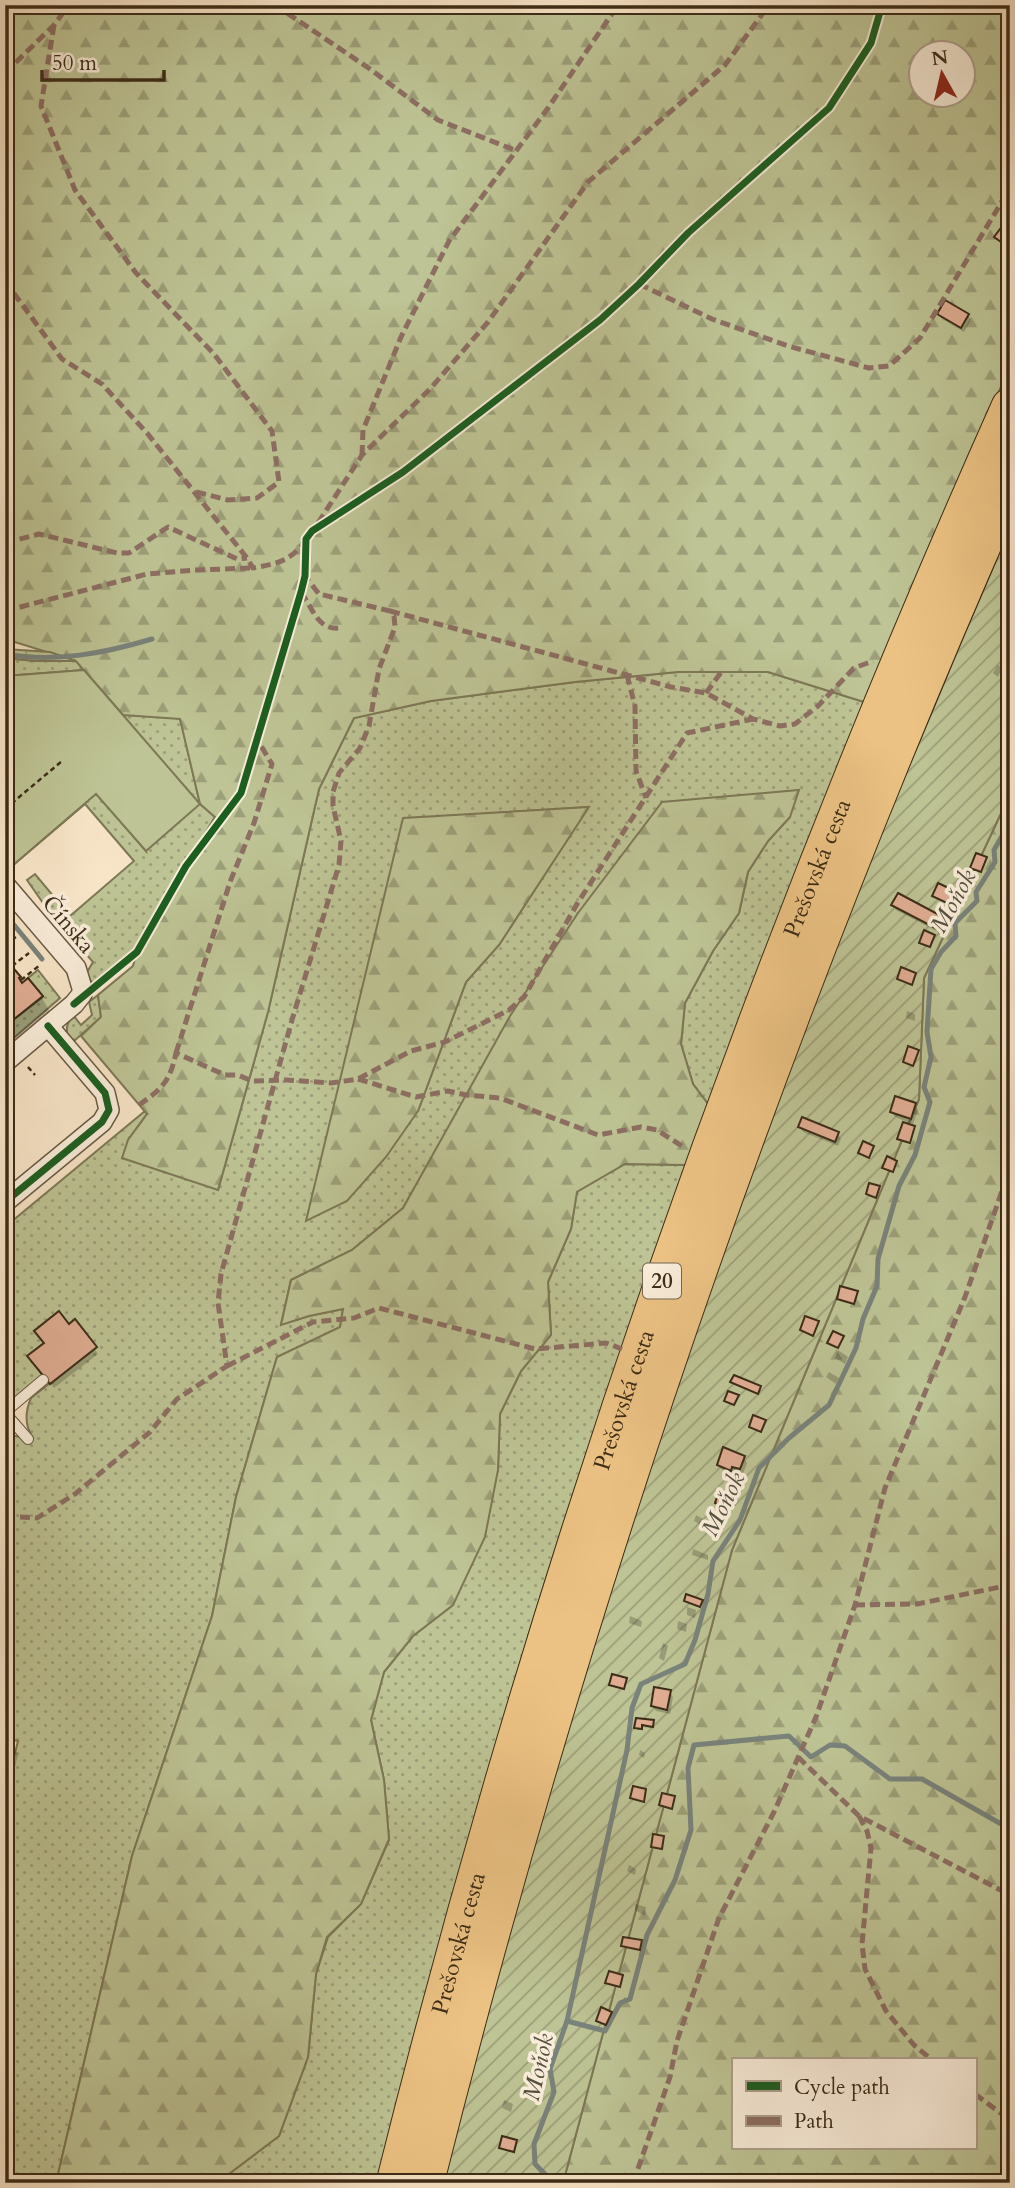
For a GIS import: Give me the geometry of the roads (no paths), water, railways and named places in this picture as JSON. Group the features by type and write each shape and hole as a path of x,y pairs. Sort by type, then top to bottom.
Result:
{"highway":[{"name":"Prešovská cesta","path":"395,2183 465,1912 504,1777 565,1576 646,1329 704,1162 804,897 953,535 1010,407"},
{"name":"Prešovská cesta","path":"425,2183 505,1882 596,1578 655,1395 793,1007 916,700 1010,482"}],"street":[{"name":"Čínska","path":"5,885 76,968 80,975 82,994 74,1004 5,1062"},
{"path":"5,1202 103,1122 109,1110 105,1093 48,1026"}],"lane":[{"path":"28,1439 5,1412 43,1380"}],"waterway":[{"path":"5,654 61,657 116,649 152,639"},
{"name":"Moňok","path":"554,2183 535,2164 534,2144 554,2092 550,2069 567,2021 627,1750 632,1708 641,1684 685,1664 708,1594 713,1561 740,1520 759,1468 789,1438 829,1405 856,1348 863,1319 877,1286 878,1259 899,1186 915,1155 930,1102 924,1087 931,1057 927,1032 931,969 941,952 956,936 955,923 977,901 976,892 995,862 994,850 1010,822"},
{"path":"5,914 42,959"},
{"path":"567,2021 605,2031 620,2003 630,1999 647,1935 675,1880 691,1830 688,1768 694,1745 789,1736 811,1757 830,1745 845,1746 890,1779 922,1779 1010,1829"}]}
